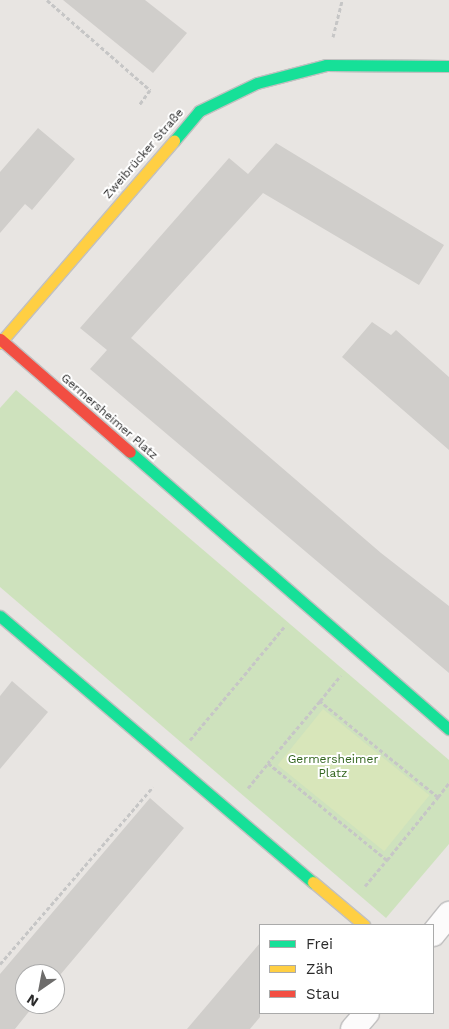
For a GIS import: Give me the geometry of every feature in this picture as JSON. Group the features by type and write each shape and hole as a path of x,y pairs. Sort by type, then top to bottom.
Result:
{"street":[{"name":"Zweibrücker Straße","path":"1,341 199,111 256,83 326,65 449,66"},
{"name":"Germersheimer Platz","path":"1,341 449,729"},
{"path":"0,616 363,924"},
{"path":"434,933 449,914"},
{"path":"353,1029 366,1014"}],"path":[{"path":"47,0 150,90 139,105"},
{"path":"326,65 342,0"},
{"path":"190,741 284,627"},
{"path":"247,790 341,675"},
{"path":"320,701 438,797"},
{"path":"268,764 387,860"},
{"path":"363,888 449,783"},
{"path":"0,964 153,787"}],"green space":[{"name":"Germersheimer Platz","path":"16,390 449,760 449,844 386,918 0,587 0,408"},
{"path":"323,709 429,795 384,851 278,765"}],"building":[{"path":"63,0 145,0 187,33 153,73"},
{"path":"38,128 75,159 32,210 25,204 0,233 0,172"},
{"path":"276,143 444,245 419,285 263,193 131,338 381,553 449,606 449,673 90,369 107,350 80,328 229,158 248,174"},
{"path":"372,322 391,335 396,330 449,377 449,450 342,357"},
{"path":"12,681 48,712 0,769 0,696"},
{"path":"150,798 184,828 65,969 65,964 15,964 15,1014 27,1014 15,1029 0,1029 0,974"},
{"path":"259,944 260,1017 250,1029 187,1029"}],"traffic: fast":[{"path":"174,141 199,111 257,83 326,65 449,66"},
{"path":"130,452 449,729"},
{"path":"0,616 313,882"}],"traffic: slow":[{"path":"0,343 174,141"},
{"path":"313,882 363,924"}],"traffic: jam":[{"path":"0,339 130,452"}]}
